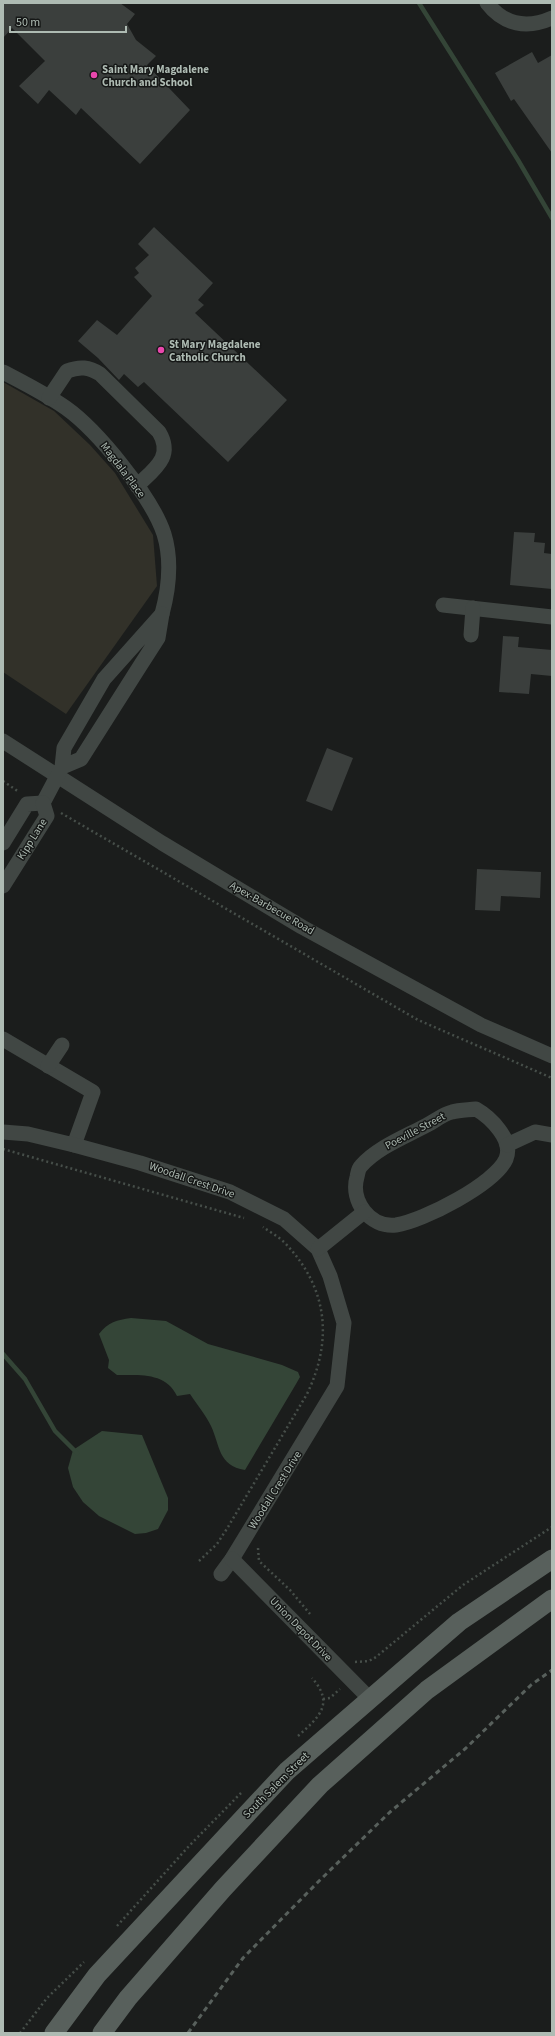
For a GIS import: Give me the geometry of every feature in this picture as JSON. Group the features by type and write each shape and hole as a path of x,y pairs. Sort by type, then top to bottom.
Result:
{"main road":[{"name":"South Salem Street","path":"54,2033 97,1975 287,1771 458,1622 552,1560"},
{"path":"102,2033 128,1998 223,1890 320,1785 427,1690 552,1599"}],"street":[{"path":"487,3 498,15 511,22 526,25 542,22 552,18"},
{"path":"49,398 67,371 83,367 92,368 159,432 165,442 165,453 159,464 137,486"},
{"name":"Magdala Place","path":"3,372 67,409 100,439 137,486 164,533 167,551 169,569 168,592 158,638 81,759 60,771"},
{"path":"443,605 552,617"},
{"path":"471,635 473,608"},
{"name":"Magdala Place","path":"60,771 64,748 104,679 162,614"},
{"name":"Apex-Barbecue Road","path":"3,741 60,771 156,839 302,926 481,1025 552,1056"},
{"path":"43,803 60,771"},
{"name":"Kipp Lane","path":"3,843 27,804 43,803 47,816 3,886"},
{"path":"3,1039 93,1092 74,1145"},
{"path":"48,1066 62,1045"},
{"name":"Poeville Street","path":"364,1212 358,1201 355,1184 359,1168 374,1154 451,1112 476,1109 485,1114 498,1126 507,1145"},
{"name":"Woodall Crest Drive","path":"3,1132 28,1134 74,1145 140,1163 230,1192 284,1219 318,1250 330,1276 344,1323 337,1386 232,1559 221,1574"},
{"path":"318,1250 364,1212 378,1223 395,1225 439,1209 468,1193 498,1172 507,1158 507,1145 535,1132 552,1135"},
{"name":"Union Depot Drive","path":"232,1559 370,1699"}],"path":[{"path":"3,781 418,1020 552,1078"},
{"path":"3,1149 226,1212 249,1220"},
{"path":"199,1561 217,1544 228,1527 307,1394 317,1374 323,1348 323,1327 320,1305 313,1284 300,1261 284,1242 262,1226"},
{"path":"350,1660 369,1662 464,1585 552,1527"},
{"path":"255,1543 259,1545 257,1555 259,1561 290,1590 312,1618"},
{"path":"362,1668 363,1662"},
{"path":"297,1738 322,1711 323,1699 319,1686 312,1678"},
{"path":"323,1699 330,1698"},
{"path":"113,1931 189,1846 246,1788"},
{"path":"20,2033 47,1998 88,1958"}],"shaded area":[{"path":"3,382 54,411 90,445 115,473 153,535 157,586 66,714 3,672"},
{"path":"131,1318 166,1321 208,1344 282,1365 298,1372 300,1377 245,1470 236,1468 230,1464 221,1454 209,1422 190,1394 177,1396 172,1388 159,1379 143,1375 117,1375 108,1368 109,1360 99,1334 113,1322"},
{"path":"102,1431 142,1435 168,1498 168,1510 158,1529 146,1533 135,1534 99,1516 83,1502 73,1487 68,1468 73,1450"}],"building":[{"name":"Saint Mary Magdalene Church and School","path":"3,3 120,3 135,14 127,24 136,40 156,56 147,65 190,110 140,164 81,108 76,115 49,90 38,104 19,86 45,61 12,28 3,38"},
{"path":"532,52 538,63 552,55 552,153 514,99 511,101 495,73"},
{"name":"St Mary Magdalene Catholic Church","path":"154,227 213,283 198,300 204,305 195,313 287,400 228,462 144,382 138,387 124,374 119,380 98,358 78,341 97,320 117,335 152,296 134,277 139,273 135,268 149,255 138,244"},
{"path":"514,532 535,533 534,542 545,543 544,553 552,554 552,589 510,585"},
{"path":"503,636 519,637 518,647 552,650 552,676 531,674 529,694 499,692"},
{"path":"327,748 353,758 332,811 306,801"},
{"path":"477,869 541,872 540,898 501,896 500,911 475,910"}],"waterway":[{"path":"419,3 518,160 552,218"},
{"path":"3,1354 25,1379 55,1431 77,1453"}],"railway":[{"path":"188,2033 243,1958 319,1881 390,1812 466,1748 531,1685 552,1670"}],"place":[{"name":"Saint Mary Magdalene Church and School","path":"94,75"},
{"name":"St Mary Magdalene Catholic Church","path":"161,350"}]}
